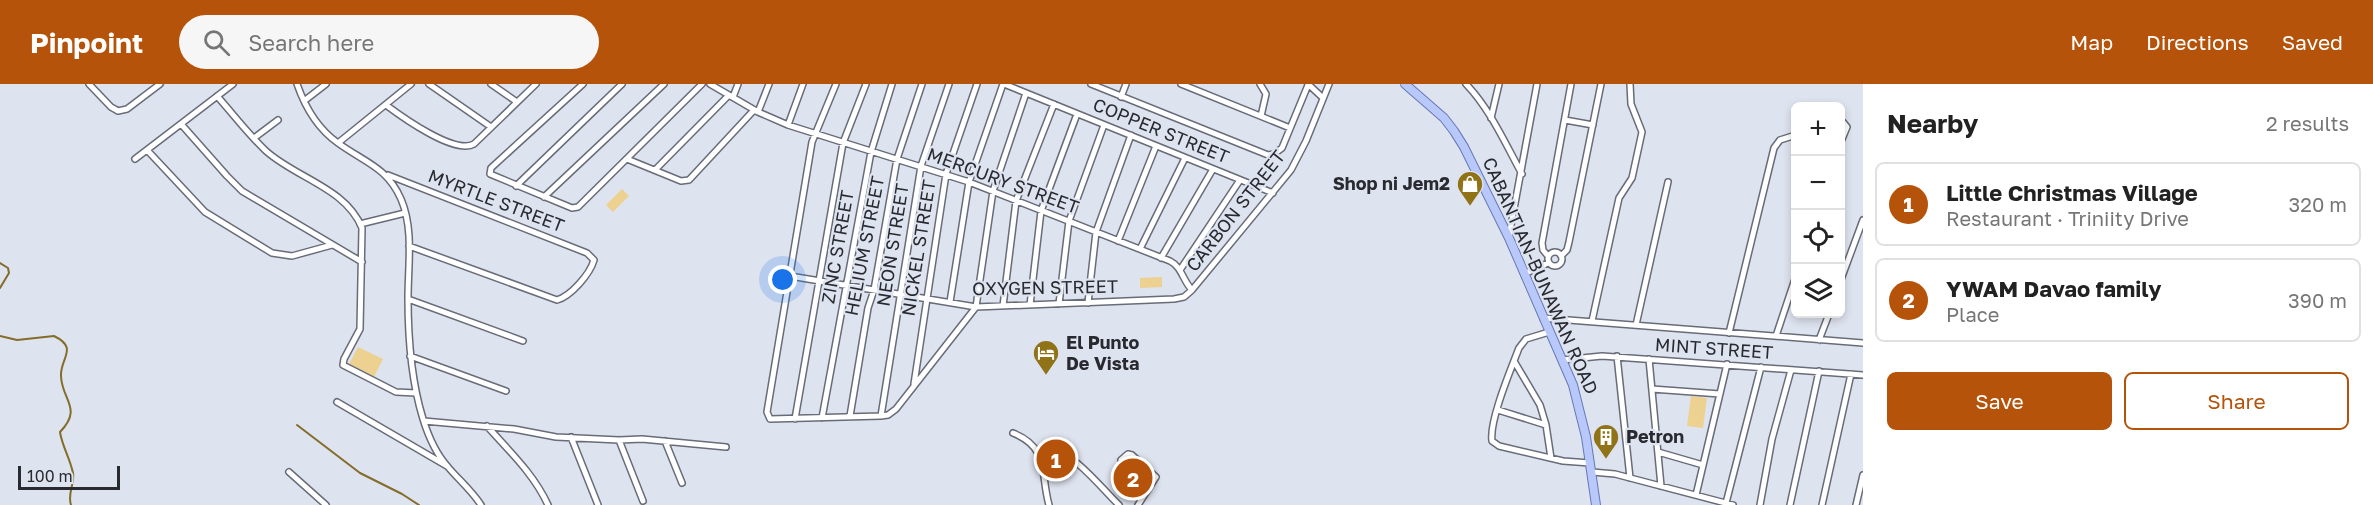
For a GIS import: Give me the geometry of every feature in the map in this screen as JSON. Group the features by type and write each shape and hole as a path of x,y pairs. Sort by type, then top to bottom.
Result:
{"main road":[{"name":"CABANTIAN-BUNAWAN ROAD","path":"1405,84 1444,118 1454,131 1509,238 1579,403 1596,505"}],"street":[{"path":"89,84 111,107 118,111 127,109 160,84"},
{"path":"135,159 233,84"},
{"path":"297,84 314,118 338,143 386,175 399,195 405,213 409,246 410,356 423,421 447,466 481,505"},
{"path":"304,101 326,84"},
{"path":"338,143 411,84"},
{"path":"429,84 491,127"},
{"path":"491,84 517,102"},
{"path":"386,105 428,132 462,147 474,144 536,84"},
{"path":"583,84 491,168 489,172 492,176 576,208 702,84"},
{"path":"516,186 622,84"},
{"path":"544,197 664,84"},
{"name":"MERCURY STREET","path":"710,84 756,111 788,125 969,182 1140,249 1175,264 1192,290"},
{"path":"655,170 731,96 738,84"},
{"path":"627,159 686,181 756,111 769,84"},
{"path":"788,125 803,84"},
{"path":"836,84 812,142 768,417 881,416 888,415 896,409 976,307 993,191 1026,93"},
{"path":"795,418 843,143 866,84"},
{"name":"ZINC STREET","path":"822,418 871,152 892,84"},
{"name":"HELIUM STREET","path":"850,416 897,159 922,84"},
{"name":"NEON STREET","path":"881,416 921,166 949,84"},
{"name":"NICKEL STREET","path":"914,385 946,174 977,84"},
{"path":"950,302 969,182 1003,84"},
{"name":"COPPER STREET","path":"1003,84 1273,193"},
{"path":"1091,84 1265,154 1274,154 1282,148 1308,84 1323,98"},
{"path":"1121,97 1126,84"},
{"path":"1181,84 1290,128"},
{"path":"1260,84 1266,94 1261,116"},
{"name":"CARBON STREET","path":"1192,290 1273,193 1299,156 1329,84"},
{"path":"1466,84 1491,118 1522,174"},
{"path":"1491,118 1499,84"},
{"path":"1509,238 1538,84"},
{"path":"1548,263 1548,256 1543,250 1542,243 1571,84"},
{"path":"1548,263 1554,266 1559,265 1561,256 1567,250 1601,84"},
{"path":"1592,321 1619,198 1632,178 1642,132 1631,104 1630,84"},
{"path":"217,96 279,161 350,207 360,224 362,262 360,329 343,364 396,392 416,393"},
{"path":"1003,306 1016,201 1054,104"},
{"path":"1030,305 1041,211 1077,114"},
{"path":"255,138 278,120"},
{"path":"1565,120 1593,124"},
{"path":"180,124 242,191 362,262"},
{"path":"1059,304 1069,221 1104,124"},
{"path":"1088,303 1096,232 1131,135"},
{"path":"1729,333 1774,148 1780,140 1791,137"},
{"path":"1118,241 1156,146"},
{"path":"147,150 205,212 272,253 292,256 332,246"},
{"path":"1140,249 1185,158"},
{"path":"1161,258 1213,169"},
{"name":"MYRTLE STREET","path":"386,175 587,253 594,258 591,268 571,291 557,300 409,246"},
{"path":"1180,270 1240,180"},
{"path":"1636,325 1668,182"},
{"path":"360,224 405,213"},
{"path":"1845,269 1863,220"},
{"path":"1548,256 1556,252 1561,256"},
{"path":"1524,274 1548,263"},
{"name":"OXYGEN STREET","path":"789,276 976,307 1174,300 1184,297 1192,290"},
{"path":"1776,336 1791,291"},
{"path":"408,299 522,341"},
{"path":"1543,318 1863,343"},
{"path":"1820,340 1828,318"},
{"path":"1549,332 1526,339 1519,348 1498,410 1492,435 1495,444 1733,505"},
{"path":"410,356 506,391"},
{"name":"MINT STREET","path":"1562,360 1585,356 1617,356 1863,375"},
{"path":"1617,356 1630,478"},
{"path":"1649,359 1661,486"},
{"path":"1514,361 1540,405 1546,425 1551,458"},
{"path":"1696,495 1726,364"},
{"path":"1726,503 1761,367"},
{"path":"1760,505 1772,439 1791,369"},
{"path":"1790,505 1819,371"},
{"path":"1822,505 1851,374"},
{"path":"1652,389 1720,394"},
{"path":"337,402 447,466"},
{"path":"1498,410 1546,425"},
{"path":"423,421 487,426 544,436 642,439 726,447"},
{"path":"487,426 541,489 548,505"},
{"path":"1013,433 1029,440 1043,463 1049,505"},
{"path":"571,437 598,505"},
{"path":"620,440 643,501"},
{"path":"665,441 682,483"},
{"path":"1038,455 1048,450 1059,451 1079,463 1119,505"},
{"path":"1658,452 1703,465"},
{"path":"1121,460 1128,454 1132,455 1156,477 1138,505"},
{"path":"289,472 326,505"},
{"path":"1856,505 1863,474"}],"shaded area":[{"path":"622,189 629,196 613,212 606,205"},
{"path":"1162,277 1162,287 1140,288 1140,278"},
{"path":"358,347 383,359 374,377 349,364"},
{"path":"1691,396 1707,398 1703,428 1687,426"}],"waterway":[{"path":"0,263 8,268 9,273 0,288"},
{"path":"0,336 17,340 54,336 66,345 61,376 71,410 67,424 60,432 73,473 71,505"},
{"path":"297,425 360,473 419,505"}],"place":[{"name":"Shop ni Jem2","path":"1470,207"},
{"name":"El Punto De Vista","path":"1046,376"},
{"name":"Little Christmas Village","path":"1056,459"},
{"name":"Petron","path":"1606,460"},
{"name":"YWAM Davao family","path":"1133,478"}]}
